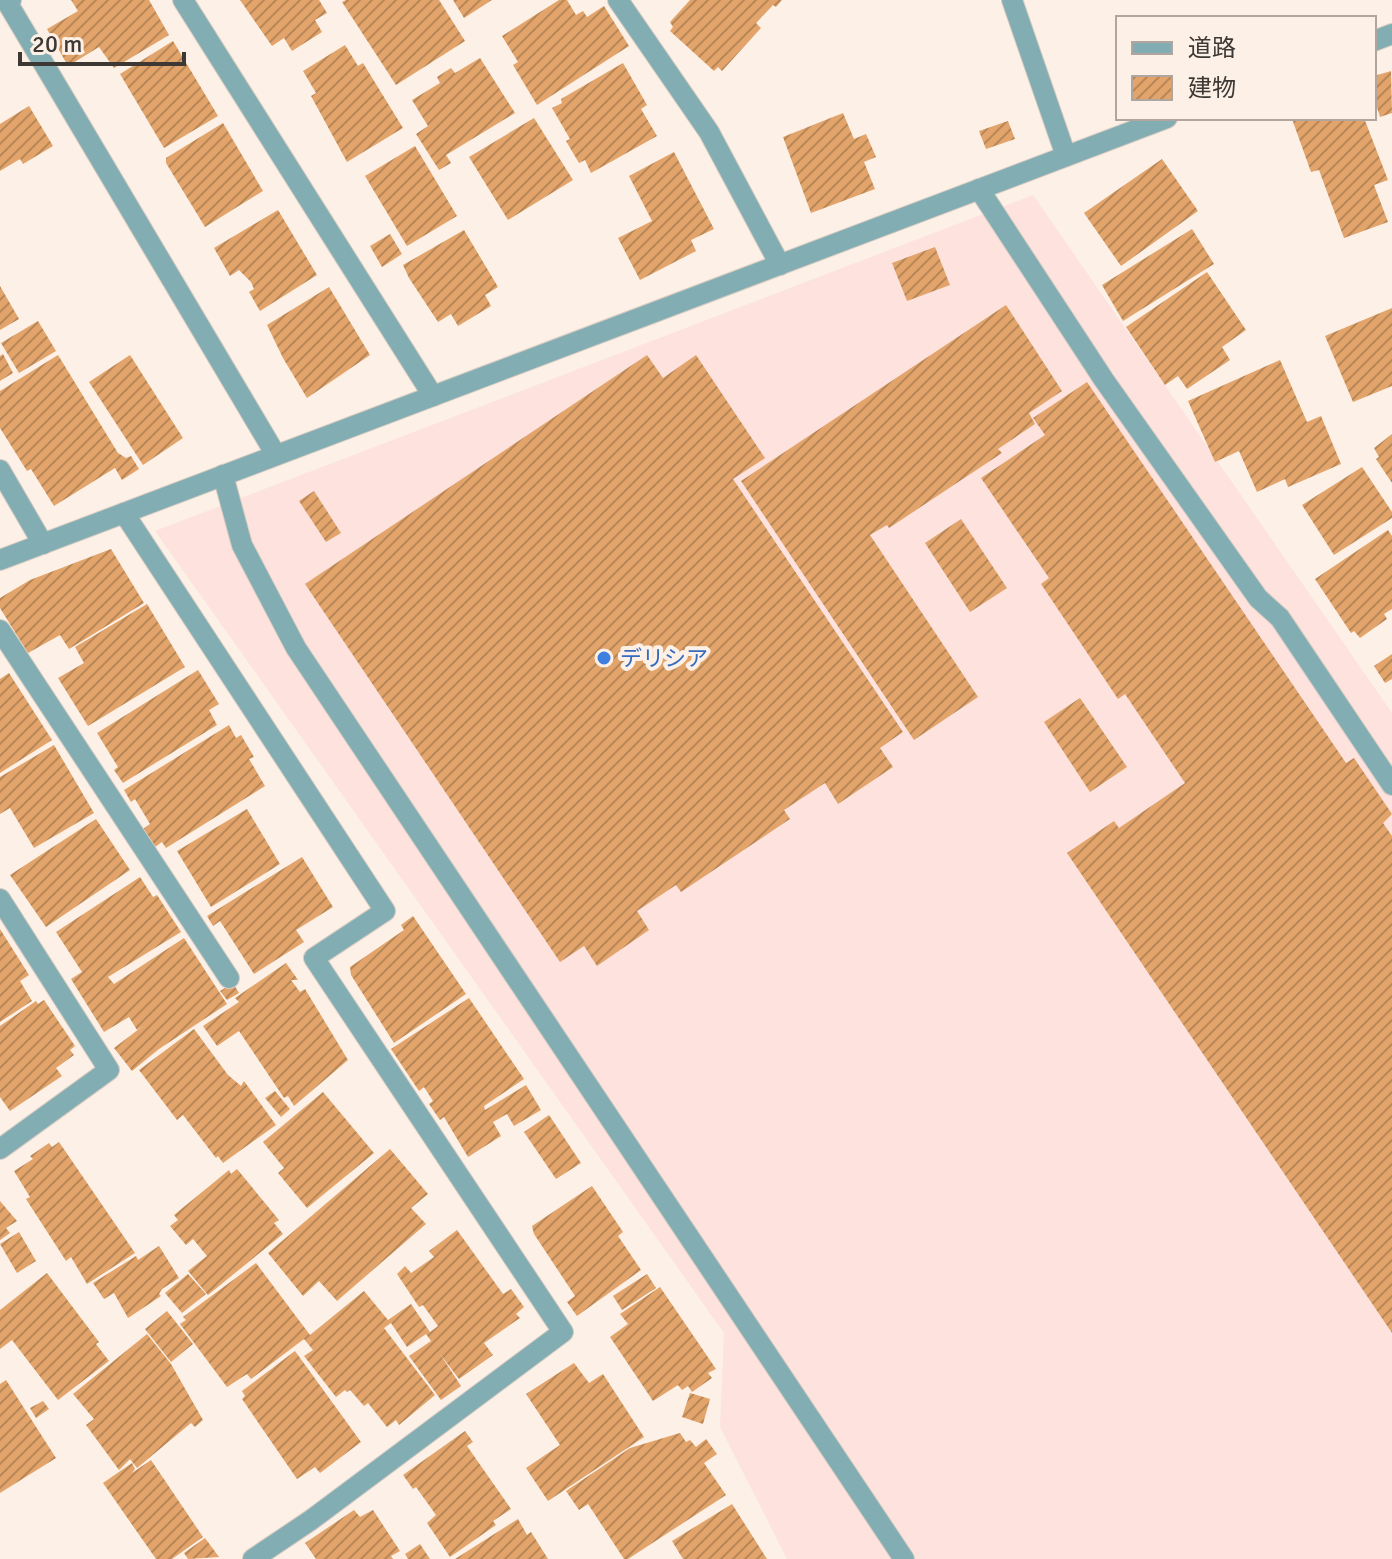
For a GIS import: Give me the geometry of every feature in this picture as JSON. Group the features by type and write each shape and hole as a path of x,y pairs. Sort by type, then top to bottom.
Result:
{"street":[{"path":"11,0 7,2 276,455"},
{"path":"183,0 433,396"},
{"path":"618,0 709,132 780,265"},
{"path":"1012,0 1066,156"},
{"path":"0,560 1162,120"},
{"path":"979,189 1104,380 1258,598 1280,618 1392,785"},
{"path":"0,470 43,544"},
{"path":"223,475 242,545 296,648 904,1559"},
{"path":"124,513 385,911 314,958 563,1332 311,1520 253,1559"},
{"path":"0,630 229,978"},
{"path":"0,899 109,1070 0,1149"}],"shaded area":[{"path":"1033,195 1392,713 1392,1559 787,1559 720,1427 724,1333 155,531"}],"building":[{"path":"71,0 149,0 169,35 114,68 99,47 68,66 47,29 78,11"},
{"path":"240,0 319,0 327,13 315,20 322,32 292,51 284,38 272,46"},
{"path":"439,0 465,41 396,85 342,2"},
{"path":"453,0 492,0 464,18"},
{"path":"559,0 567,0 576,15 583,11 587,17 604,6 629,46 537,105 513,65 518,62 502,36"},
{"path":"690,0 782,0 756,23 761,28 722,71 718,67 714,71 670,31 673,27 670,22"},
{"path":"173,41 218,116 164,148 120,74"},
{"path":"345,45 358,66 363,63 403,128 347,162 311,96 316,93 303,71"},
{"path":"480,58 515,113 446,155 451,163 439,170 416,134 428,126 412,100 440,83 437,77 451,68 455,73"},
{"path":"623,63 647,105 641,109 657,136 591,173 585,160 579,163 566,141 570,139 552,108 562,103 561,99"},
{"path":"1391,71 1392,113 1380,117 1376,104 1376,75"},
{"path":"29,106 53,146 23,164 20,159 0,171 0,124"},
{"path":"843,113 854,139 866,134 876,157 864,162 875,189 811,213 783,137"},
{"path":"534,118 573,180 508,220 469,157"},
{"path":"1292,120 1365,120 1388,180 1374,185 1388,222 1344,238 1319,170 1311,172"},
{"path":"1008,121 1015,139 986,149 979,131"},
{"path":"223,123 263,191 205,227 166,163 166,158"},
{"path":"415,146 457,216 407,246 365,176"},
{"path":"674,152 714,229 691,240 696,251 640,280 618,238 652,221 629,176"},
{"path":"1162,159 1198,211 1121,266 1084,213"},
{"path":"278,210 317,275 260,311 249,292 254,289 251,282 239,270 230,276 214,248"},
{"path":"1192,229 1214,264 1123,321 1102,285"},
{"path":"464,230 498,287 485,295 491,306 458,326 451,314 438,322 403,265"},
{"path":"390,234 402,254 382,267 370,246"},
{"path":"935,247 950,285 907,301 892,263"},
{"path":"1207,272 1246,330 1222,347 1230,360 1187,389 1178,376 1165,385 1126,327"},
{"path":"0,286 19,319 0,330"},
{"path":"329,287 370,355 307,398 267,325"},
{"path":"1006,305 1062,391 1029,413 1035,424 998,449 1002,453 889,528 887,525 870,535 978,697 914,740 741,481"},
{"path":"1392,308 1392,386 1353,402 1325,336"},
{"path":"38,321 56,351 19,373 1,343"},
{"path":"3,354 13,373 0,381 0,356"},
{"path":"58,355 118,453 126,458 131,456 139,469 122,480 115,468 54,506 0,428 0,391"},
{"path":"130,355 183,438 143,465 89,382"},
{"name":"デリシア","path":"647,355 663,378 696,355 765,458 733,479 903,732 880,748 893,767 838,804 825,783 784,810 790,819 681,892 676,885 637,911 649,930 597,966 584,946 560,962 305,584"},
{"path":"1280,360 1307,422 1321,416 1341,464 1288,487 1285,479 1257,492 1239,451 1215,462 1188,401"},
{"path":"1087,382 1346,763 1354,758 1392,814 1383,823 1392,836 1392,1333 1067,853 1114,821 1119,828 1185,783 1125,694 1118,699 1041,584 1049,578 981,478 1045,435 1033,418"},
{"path":"1392,434 1392,483 1376,459 1379,457 1374,448"},
{"path":"1362,467 1392,512 1392,518 1334,555 1302,505"},
{"path":"314,491 341,533 326,542 299,501"},
{"path":"961,519 1007,588 970,612 925,543"},
{"path":"1388,530 1392,536 1392,609 1384,614 1387,619 1360,638 1354,631 1351,633 1315,579"},
{"path":"111,549 144,603 69,649 60,635 28,653 0,608 0,598 30,580"},
{"path":"147,604 185,667 88,726 58,678 84,663 75,647"},
{"path":"1392,654 1392,679 1385,683 1374,666"},
{"path":"198,670 219,704 209,710 217,725 123,783 114,770 118,767 97,733"},
{"path":"9,673 52,740 0,773 0,679"},
{"path":"1080,698 1127,767 1090,792 1044,722"},
{"path":"229,725 236,738 241,735 254,757 249,759 265,786 166,848 162,842 155,847 143,829 150,824 135,799 131,802 124,790"},
{"path":"54,745 94,813 34,848 10,808 0,814 0,777"},
{"path":"247,809 280,864 211,907 177,851"},
{"path":"96,819 130,870 46,927 10,875"},
{"path":"302,857 333,907 296,930 304,942 254,974 220,921 213,926 207,916"},
{"path":"140,877 153,897 157,895 181,932 108,977 114,984 184,938 227,1004 159,1049 132,1071 114,1048 143,1026 137,1030 129,1017 104,1032 71,979 82,972 56,932"},
{"path":"413,916 466,994 394,1043 351,975 350,967 404,930 401,925"},
{"path":"0,929 29,975 20,981 32,1001 0,1022"},
{"path":"286,963 298,980 291,980 300,992 305,989 348,1060 294,1106 288,1096 284,1098 239,1031 217,1046 203,1026 239,1002 235,998"},
{"path":"233,983 239,993 227,1000 220,991"},
{"path":"469,998 524,1079 484,1106 485,1110 526,1085 541,1110 514,1126 507,1114 493,1122 501,1136 468,1157 444,1117 440,1120 429,1104 433,1101 424,1087 419,1091 391,1049"},
{"path":"44,1000 75,1046 70,1050 74,1055 56,1068 62,1076 10,1111 0,1097 0,1026 36,1001 38,1004"},
{"path":"194,1029 228,1075 241,1086 244,1081 276,1125 223,1163 183,1115 177,1120 139,1070"},
{"path":"275,1091 290,1109 281,1117 265,1098"},
{"path":"323,1092 374,1153 307,1208 278,1173 284,1168 263,1142"},
{"path":"549,1115 581,1163 556,1179 524,1132"},
{"path":"59,1142 135,1253 87,1284 71,1257 66,1261 26,1199 30,1197 14,1171 33,1159 30,1156 49,1143 52,1147"},
{"path":"390,1149 428,1194 411,1208 426,1224 337,1301 319,1281 303,1296 268,1253"},
{"path":"237,1169 279,1220 274,1223 283,1234 208,1295 188,1271 207,1256 193,1239 186,1245 170,1226 178,1220 174,1215 229,1170 231,1174"},
{"path":"592,1186 623,1232 618,1236 641,1270 577,1316 567,1302 575,1296 534,1234 532,1226"},
{"path":"0,1201 17,1221 6,1228 10,1233 0,1240"},
{"path":"457,1230 503,1294 511,1289 524,1307 516,1314 520,1318 484,1343 493,1355 459,1379 440,1354 461,1386 441,1400 409,1356 431,1341 426,1334 407,1347 391,1323 384,1328 435,1395 399,1425 396,1420 387,1427 368,1403 364,1406 350,1390 336,1397 304,1356 313,1350 304,1339 251,1379 247,1374 227,1387 180,1324 186,1320 183,1317 256,1263 310,1335 364,1291 388,1320 411,1304 430,1332 438,1326 423,1305 419,1307 397,1274 405,1266 411,1273 434,1257 429,1251"},
{"path":"19,1232 36,1261 17,1273 0,1244"},
{"path":"159,1246 179,1278 162,1289 161,1296 128,1318 114,1293 104,1299 93,1283 136,1256 138,1260"},
{"path":"47,1273 99,1342 96,1344 109,1361 58,1400 12,1340 0,1349 0,1310"},
{"path":"188,1274 206,1294 182,1313 165,1293"},
{"path":"647,1274 656,1288 622,1310 613,1296"},
{"path":"660,1287 716,1369 708,1373 712,1378 692,1392 688,1386 682,1390 678,1385 653,1401 610,1337 628,1324 620,1314"},
{"path":"167,1311 193,1344 171,1362 145,1329"},
{"path":"147,1334 171,1364 203,1420 195,1427 191,1423 137,1468 130,1459 119,1470 86,1425 94,1419 73,1394"},
{"path":"295,1351 361,1442 320,1473 315,1467 297,1479 242,1399 245,1396 242,1391"},
{"path":"574,1363 589,1383 603,1374 644,1437 548,1501 526,1468 560,1445 526,1394"},
{"path":"6,1380 56,1458 0,1493 0,1384"},
{"path":"690,1393 710,1399 703,1424 682,1417"},
{"path":"43,1401 49,1409 36,1418 30,1408"},
{"path":"465,1431 473,1442 467,1446 511,1509 493,1521 496,1525 450,1557 427,1523 436,1515 403,1475"},
{"path":"680,1433 686,1442 690,1440 696,1447 706,1439 717,1454 704,1463 726,1495 624,1559 588,1504 579,1510 566,1491 630,1448"},
{"path":"151,1460 203,1537 172,1559 156,1559 103,1483 132,1463 135,1469 132,1473"},
{"path":"732,1504 767,1559 683,1559 672,1541"},
{"path":"354,1510 360,1517 373,1510 400,1551 391,1556 393,1559 316,1559 305,1543"},
{"path":"518,1519 527,1535 531,1532 548,1559 455,1559"},
{"path":"205,1538 219,1557 188,1559 184,1553"},
{"path":"420,1544 430,1559 408,1559 405,1554"}],"place":[{"name":"デリシア","path":"604,658"}]}
